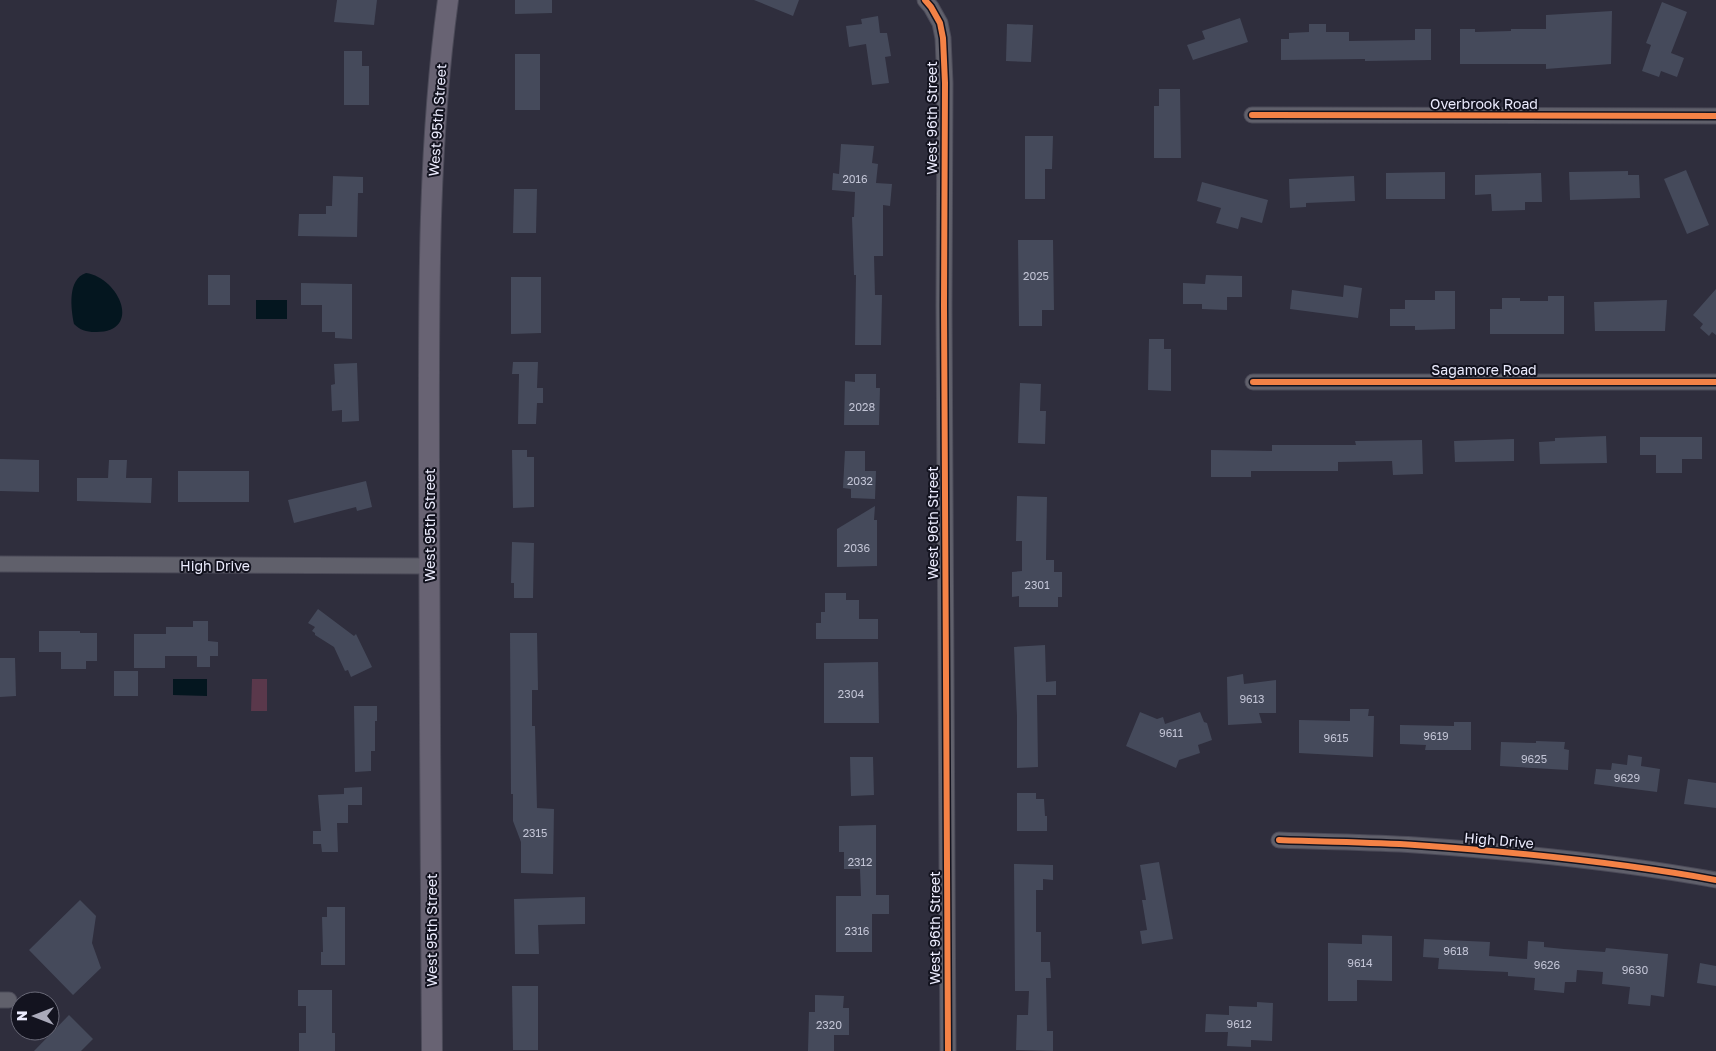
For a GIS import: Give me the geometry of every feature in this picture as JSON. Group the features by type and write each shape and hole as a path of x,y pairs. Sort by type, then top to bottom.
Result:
{"main road":[{"name":"West 95th Street","path":"432,1051 429,566 430,228 434,151 448,0"}],"street":[{"name":"West 96th Street","path":"925,0 940,23 943,38 945,83 944,326 948,1051"},
{"name":"Overbrook Road","path":"1252,115 1716,116"},
{"name":"Sagamore Road","path":"1253,382 1716,382"},
{"name":"High Drive","path":"0,564 429,566"},
{"name":"High Drive","path":"1279,840 1414,845 1531,854 1716,880"}],"shaded area":[{"path":"252,679 267,679 267,711 251,711"}],"water":[{"path":"86,273 98,277 109,284 121,305 122,315 119,324 110,330 89,332 74,324 71,303 73,288 80,276"},
{"path":"256,300 287,300 287,319 256,319"},
{"path":"173,679 207,679 207,696 173,695"}],"building":[{"path":"337,0 377,0 374,25 334,22"},
{"path":"515,0 552,0 552,13 515,14"},
{"path":"754,0 799,0 793,16"},
{"path":"1662,2 1687,12 1671,53 1684,58 1677,77 1661,71 1659,77 1642,71 1651,45 1646,43"},
{"path":"1612,11 1611,64 1546,69 1546,64 1460,64 1460,29 1475,29 1475,32 1546,29 1546,15"},
{"path":"878,16 880,33 887,33 891,56 885,57 889,83 872,85 866,44 849,47 846,26 862,24 861,19"},
{"path":"1240,18 1248,42 1193,60 1187,45 1205,39 1202,31"},
{"path":"1007,24 1033,25 1031,62 1006,61"},
{"path":"1309,24 1326,24 1326,32 1349,32 1349,41 1415,40 1415,29 1431,29 1431,60 1281,60 1281,39 1289,39 1289,33 1309,32"},
{"path":"344,51 362,51 362,66 369,66 369,105 344,105"},
{"path":"515,54 540,54 540,110 515,110"},
{"path":"1159,89 1180,89 1181,158 1154,158 1154,106 1159,106"},
{"path":"1025,136 1053,136 1052,169 1045,169 1045,199 1025,199"},
{"path":"841,144 874,146 872,163 878,164 876,183 892,184 890,206 883,205 883,256 874,256 875,295 882,295 881,345 855,345 856,275 854,275 852,217 854,217 855,192 832,190 833,173 839,174"},
{"path":"1686,170 1709,225 1687,234 1664,179"},
{"path":"1628,171 1628,175 1639,175 1640,198 1570,200 1569,172"},
{"path":"1445,172 1445,199 1386,199 1386,173"},
{"path":"1541,173 1542,202 1525,202 1525,210 1492,211 1491,194 1475,195 1475,175"},
{"path":"333,176 363,177 363,193 358,193 357,237 298,236 299,214 326,214 326,206 332,206"},
{"path":"1354,176 1355,201 1306,203 1306,207 1290,208 1289,179"},
{"path":"1202,182 1268,200 1262,223 1241,217 1238,229 1216,223 1221,208 1197,201"},
{"path":"514,189 537,189 536,233 513,233"},
{"path":"1018,240 1053,240 1054,310 1042,310 1042,326 1019,326"},
{"path":"208,275 230,275 230,305 208,305"},
{"path":"1206,275 1242,276 1242,297 1227,297 1227,310 1202,309 1202,304 1183,304 1183,283 1205,284"},
{"path":"511,277 541,277 541,333 511,334"},
{"path":"301,283 352,284 352,339 335,338 335,332 322,332 322,305 301,305"},
{"path":"1344,285 1362,288 1358,318 1290,309 1292,290 1343,297"},
{"path":"1716,289 1716,335 1712,332 1709,336 1700,328 1703,324 1693,315"},
{"path":"1435,291 1455,291 1455,329 1415,330 1415,326 1390,326 1390,309 1405,309 1405,300 1435,300"},
{"path":"1548,296 1564,296 1564,334 1490,334 1490,309 1502,309 1502,298 1520,298 1520,301 1548,301"},
{"path":"1667,300 1665,331 1595,331 1594,302"},
{"path":"1149,339 1164,339 1164,349 1171,349 1171,391 1148,390"},
{"path":"513,362 538,362 537,388 543,388 543,403 537,403 536,424 518,424 519,374 512,374"},
{"path":"357,363 359,421 342,422 342,410 332,411 331,385 335,384 334,364"},
{"path":"855,374 876,374 876,388 880,388 879,425 844,425 845,381 855,382"},
{"path":"1020,383 1041,384 1040,411 1046,411 1045,444 1018,443"},
{"path":"1606,436 1607,463 1540,464 1539,442 1555,441 1555,438"},
{"path":"1640,437 1702,437 1702,459 1682,459 1682,473 1656,473 1656,455 1640,455"},
{"path":"1514,439 1514,461 1455,462 1454,441"},
{"path":"1422,440 1423,474 1393,475 1392,461 1338,462 1338,471 1251,471 1251,477 1211,477 1211,450 1272,451 1272,445 1356,445 1355,441"},
{"path":"512,450 527,450 527,457 534,457 534,507 513,508"},
{"path":"845,451 865,451 865,471 876,471 875,499 851,498 851,489 843,488"},
{"path":"0,459 39,460 39,492 0,491"},
{"path":"109,460 127,460 126,478 152,478 151,503 77,501 77,478 108,478"},
{"path":"178,471 249,471 249,502 178,502"},
{"path":"366,481 372,507 357,511 356,507 294,523 288,500"},
{"path":"1017,496 1047,497 1046,560 1054,560 1054,572 1062,572 1062,597 1058,597 1058,607 1019,607 1019,596 1012,597 1012,572 1022,571 1022,541 1016,541"},
{"path":"875,506 874,520 877,520 877,566 837,567 837,529"},
{"path":"512,542 534,543 533,598 514,598 514,583 511,583"},
{"path":"825,593 846,593 846,600 859,600 859,619 878,619 878,639 816,639 816,623 821,623 821,612 825,612"},
{"path":"318,609 354,636 356,634 372,667 351,677 348,670 345,671 334,647 315,635 312,631 315,627 308,623"},
{"path":"193,621 208,621 208,641 218,642 218,656 210,656 210,667 197,667 197,656 165,656 165,668 134,668 134,634 166,634 166,627 193,627"},
{"path":"39,631 97,633 97,661 86,661 86,669 61,669 61,652 39,652"},
{"path":"510,633 537,633 538,690 532,690 532,726 535,726 537,808 554,809 553,874 521,873 521,842 513,821 513,794 511,794"},
{"path":"1045,645 1046,682 1056,681 1056,695 1037,695 1038,767 1017,768 1014,647"},
{"path":"0,658 15,658 16,696 0,697"},
{"path":"878,662 879,723 824,723 824,663"},
{"path":"114,671 138,671 138,696 114,696"},
{"path":"1243,674 1244,684 1276,680 1276,713 1259,713 1262,723 1228,725 1227,677"},
{"path":"354,706 377,706 375,751 371,751 371,771 355,772"},
{"path":"1350,709 1369,709 1368,716 1374,716 1373,757 1299,753 1299,720 1350,721"},
{"path":"1140,712 1157,719 1163,717 1165,724 1200,712 1204,722 1207,723 1212,740 1198,745 1200,753 1179,760 1176,768 1126,746"},
{"path":"1454,722 1471,722 1471,750 1425,750 1426,745 1400,744 1400,725 1454,726"},
{"path":"1536,741 1565,742 1564,749 1569,750 1568,770 1500,766 1501,742 1536,743"},
{"path":"1628,755 1642,757 1641,766 1660,769 1657,792 1594,784 1596,769 1611,770 1612,763 1627,765"},
{"path":"850,757 873,757 874,795 851,796"},
{"path":"1688,779 1716,783 1716,808 1684,804"},
{"path":"362,787 362,805 348,805 348,823 337,823 338,852 322,852 321,844 313,844 313,831 321,831 318,795 344,794 344,788"},
{"path":"1017,793 1036,793 1036,799 1044,799 1047,831 1017,831"},
{"path":"876,825 876,895 889,895 889,914 872,914 872,952 836,952 836,896 861,896 860,869 844,869 844,852 839,852 839,826"},
{"path":"1159,862 1173,939 1142,944 1140,931 1147,930 1142,900 1146,900 1140,865"},
{"path":"1014,864 1053,865 1053,880 1043,879 1043,890 1036,890 1036,932 1041,932 1041,962 1050,962 1051,978 1046,978 1047,1031 1053,1031 1053,1051 1016,1050 1017,1015 1028,1015 1029,991 1015,991"},
{"path":"585,897 585,924 538,925 539,954 515,954 514,899"},
{"path":"80,900 96,916 92,943 101,968 73,995 29,950"},
{"path":"327,907 345,907 345,965 321,965 321,952 323,952 322,917 327,917"},
{"path":"1362,935 1392,936 1392,981 1357,980 1357,1001 1328,1001 1328,943 1362,944"},
{"path":"1424,939 1490,942 1489,956 1527,959 1528,941 1544,942 1544,947 1564,949 1605,952 1606,948 1668,954 1664,997 1651,995 1650,1006 1628,1004 1630,987 1602,984 1603,972 1577,970 1576,982 1565,982 1564,993 1534,990 1535,978 1508,976 1508,972 1438,969 1439,958 1423,957"},
{"path":"1700,963 1716,966 1716,986 1697,983"},
{"path":"512,986 538,986 538,1050 513,1050"},
{"path":"298,990 332,990 332,1033 335,1033 335,1051 299,1051 299,1033 306,1033 306,1006 298,1006"},
{"path":"815,995 844,996 843,1008 849,1008 849,1035 834,1035 834,1051 808,1051 809,1012 815,1012"},
{"path":"1257,1002 1273,1003 1272,1041 1251,1040 1251,1047 1227,1046 1228,1032 1205,1032 1206,1014 1229,1015 1229,1006 1257,1007"},
{"path":"69,1015 93,1039 81,1051 34,1051 44,1041 60,1041 60,1024"}],"cycle path":[{"path":"925,0 940,23 943,38 945,83 944,306 948,1051"},
{"path":"1252,115 1716,116"},
{"path":"1253,382 1716,382"},
{"path":"1279,840 1398,844 1491,851 1566,858 1716,880"}]}
